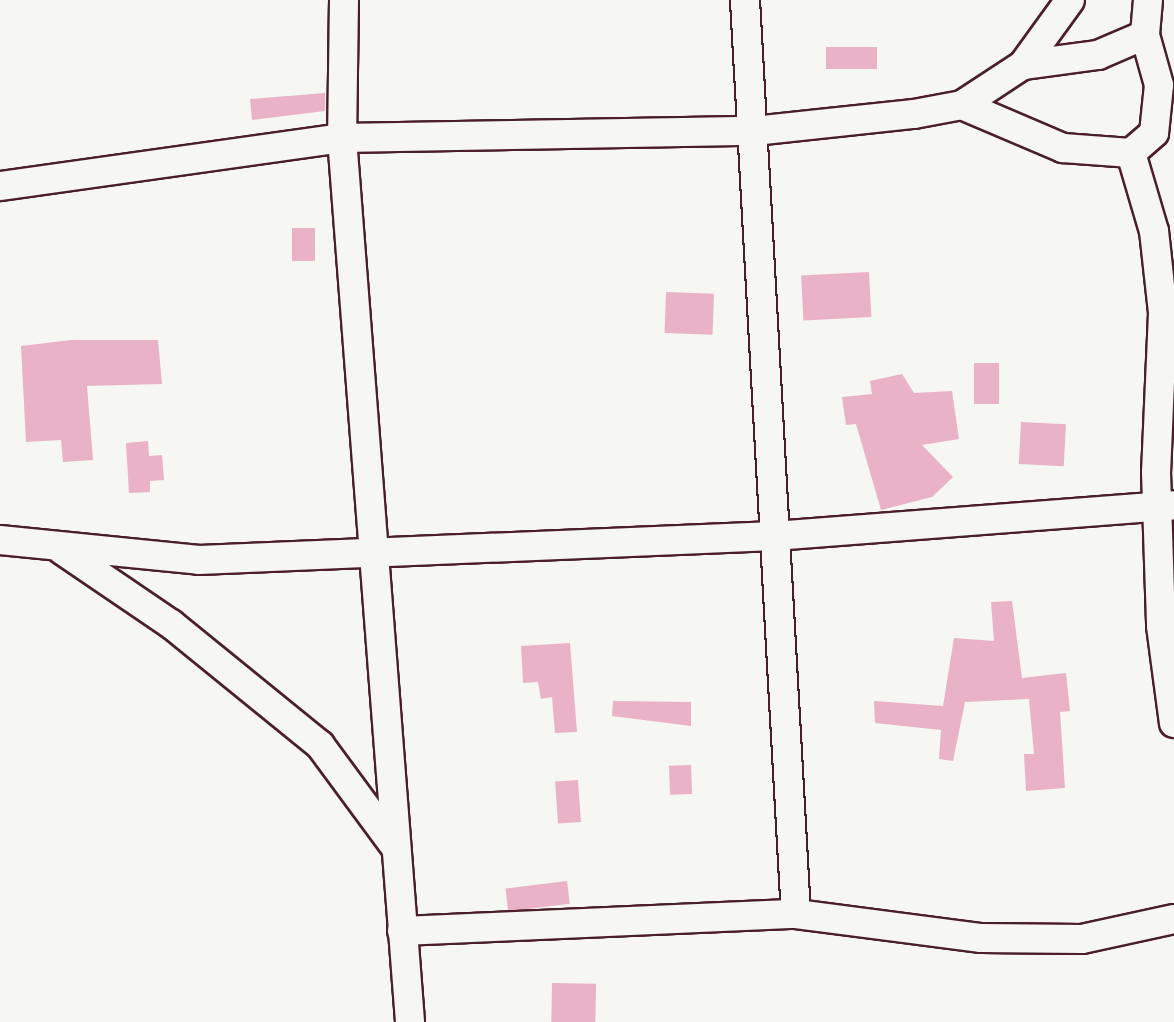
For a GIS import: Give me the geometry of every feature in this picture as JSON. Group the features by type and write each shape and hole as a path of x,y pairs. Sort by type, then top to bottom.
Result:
{"street":[{"path":"344,0 342,138 410,1022"},
{"path":"745,0 796,914"},
{"path":"0,186 342,138 754,131 962,105 1023,65 1070,0"},
{"path":"962,105 1063,148 1131,153 1164,130 1166,86 1145,35 1148,0"},
{"path":"1023,65 1098,56 1145,35"},
{"path":"1131,153 1154,231 1163,312 1157,347 1167,505 1161,626 1174,723"},
{"path":"0,540 61,550 200,560 776,536 1167,505"},
{"path":"61,550 182,633 320,746 396,848"},
{"path":"402,930 796,914 998,938 1082,939 1174,919"}],"building":[{"path":"826,47 877,47 877,69 826,69"},
{"path":"325,93 325,111 252,120 250,99"},
{"path":"292,228 315,228 315,261 292,261"},
{"path":"869,272 871,317 803,320 801,276"},
{"path":"666,292 714,294 713,335 665,333"},
{"path":"71,340 158,340 162,384 87,386 93,460 63,462 61,440 26,442 21,346"},
{"path":"974,363 999,363 999,404 974,404"},
{"path":"902,374 914,393 952,391 959,439 922,445 953,477 932,497 881,510 856,424 846,425 842,397 872,394 870,381"},
{"path":"1021,422 1066,424 1064,466 1019,464"},
{"path":"148,441 149,456 162,455 164,480 150,481 150,492 129,493 126,443"},
{"path":"1012,601 1022,678 1066,673 1070,711 1060,712 1065,788 1026,791 1024,754 1034,754 1029,699 965,702 953,761 939,759 941,730 875,723 874,701 943,706 954,638 994,641 991,602"},
{"path":"570,643 577,732 555,733 552,697 541,699 538,682 523,683 521,646"},
{"path":"613,701 691,702 691,726 612,716"},
{"path":"691,765 692,794 670,795 669,766"},
{"path":"578,780 581,822 558,824 555,782"},
{"path":"567,881 570,904 508,911 505,889"},
{"path":"552,983 596,984 595,1022 551,1022"}]}
